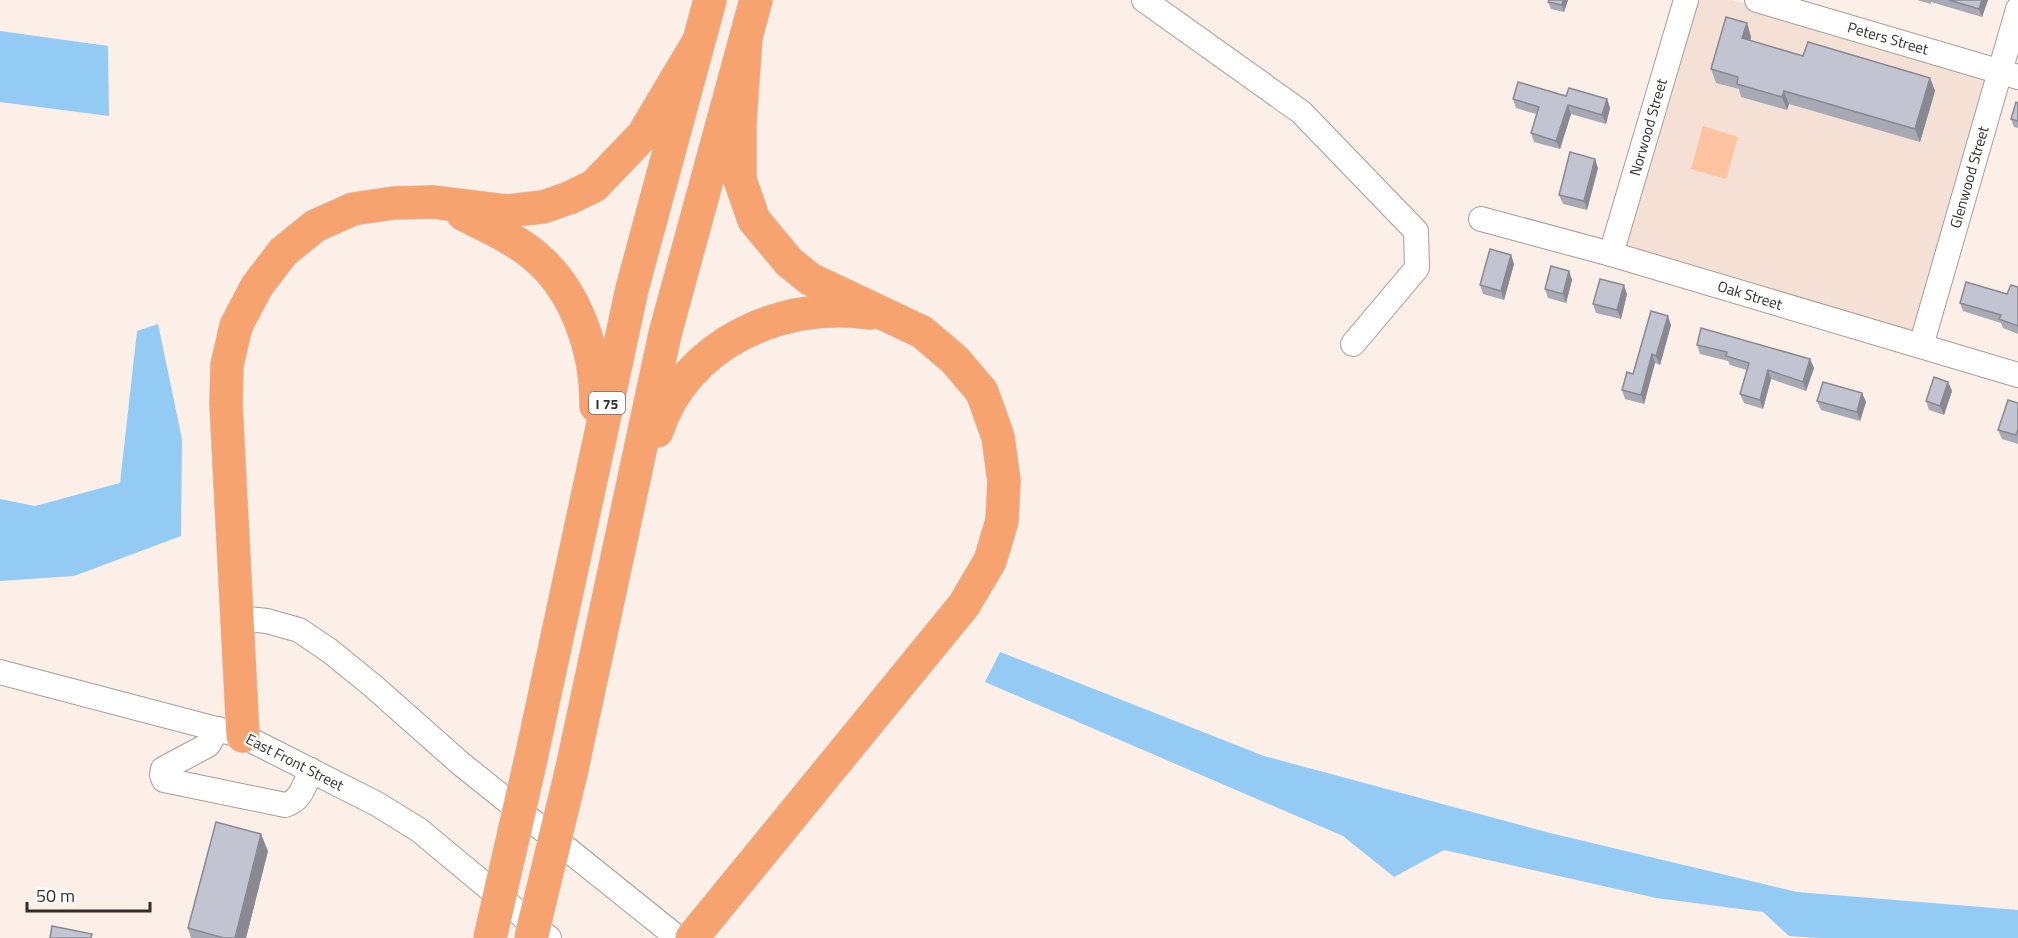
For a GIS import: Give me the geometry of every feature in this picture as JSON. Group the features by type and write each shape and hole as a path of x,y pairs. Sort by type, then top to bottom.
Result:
{"highway":[{"name":"I 75","path":"490,938 632,289 710,0"},
{"path":"531,938 571,773 665,334 756,0"},
{"path":"692,938 964,605 990,561 1002,521 1004,481 999,436 982,392 956,360 922,332 810,279 789,262 754,220 740,180 740,122 746,37"},
{"path":"230,732 238,618 226,404 227,365 236,326 257,286 283,252 315,226 352,209 393,203 433,202 506,211 543,207 594,186 643,135 696,46"},
{"path":"433,202 518,243 536,256 553,274 568,296 588,345 596,391 596,410 585,501"},
{"path":"623,532 669,402 712,352 750,329 806,313 851,310 887,316"}],"street":[{"path":"1144,0 1301,111 1416,231 1417,268 1353,344"},
{"name":"Norwood Street","path":"1611,254 1686,0"},
{"name":"Peters Street","path":"1757,0 2009,74"},
{"name":"Glenwood Street","path":"1921,346 2009,74 2018,9"},
{"name":"Oak Street","path":"1481,219 1611,254 2018,375"},
{"path":"238,618 267,621 299,630 330,651 460,763 678,938"},
{"name":"East Front Street","path":"0,672 230,732 312,770 377,804 419,830 549,938"},
{"path":"230,732 163,769 164,780 285,805 299,797 312,770"}],"shaded area":[{"path":"1695,0 1732,0 1988,77 1915,332 1622,247"},
{"path":"1703,126 1738,137 1726,179 1691,169"}],"water":[{"path":"0,31 108,46 109,116 0,102"},
{"path":"158,324 182,439 181,536 74,576 0,581 0,499 35,506 120,483 137,331"},
{"path":"1000,652 1264,756 1546,832 1797,892 2018,910 2018,938 1789,936 1763,912 1656,898 1444,850 1394,877 1343,836 985,682"}],"building":[{"path":"1549,0 1563,0 1562,5 1548,2"},
{"path":"1949,0 1982,0 1979,9"},
{"path":"1726,17 1747,23 1742,38 1803,56 1808,42 1930,78 1915,129 1784,91 1782,97 1737,84 1738,77 1711,69"},
{"path":"1518,82 1566,96 1569,88 1607,99 1602,115 1568,105 1556,141 1531,133 1539,107 1513,99"},
{"path":"2016,102 2018,103 2018,121 2011,119"},
{"path":"1570,152 1595,159 1584,201 1559,195"},
{"path":"1490,249 1511,255 1501,291 1480,285"},
{"path":"1551,266 1569,271 1563,294 1545,289"},
{"path":"1600,279 1624,285 1617,310 1593,304"},
{"path":"1966,282 2007,294 2011,285 2018,287 2018,326 1999,319 2001,315 1960,303"},
{"path":"1651,311 1668,316 1656,356 1652,354 1641,395 1622,390 1627,372 1633,374"},
{"path":"1701,328 1810,359 1803,382 1768,370 1760,400 1740,394 1749,363 1726,356 1727,352 1697,345"},
{"path":"1934,377 1948,382 1940,406 1926,401"},
{"path":"1823,382 1862,393 1857,412 1817,401"},
{"path":"2008,400 2018,403 2016,435 1998,430"},
{"path":"216,822 261,834 235,938 224,938 188,928"},
{"path":"52,926 92,934 91,938 50,938"}]}
